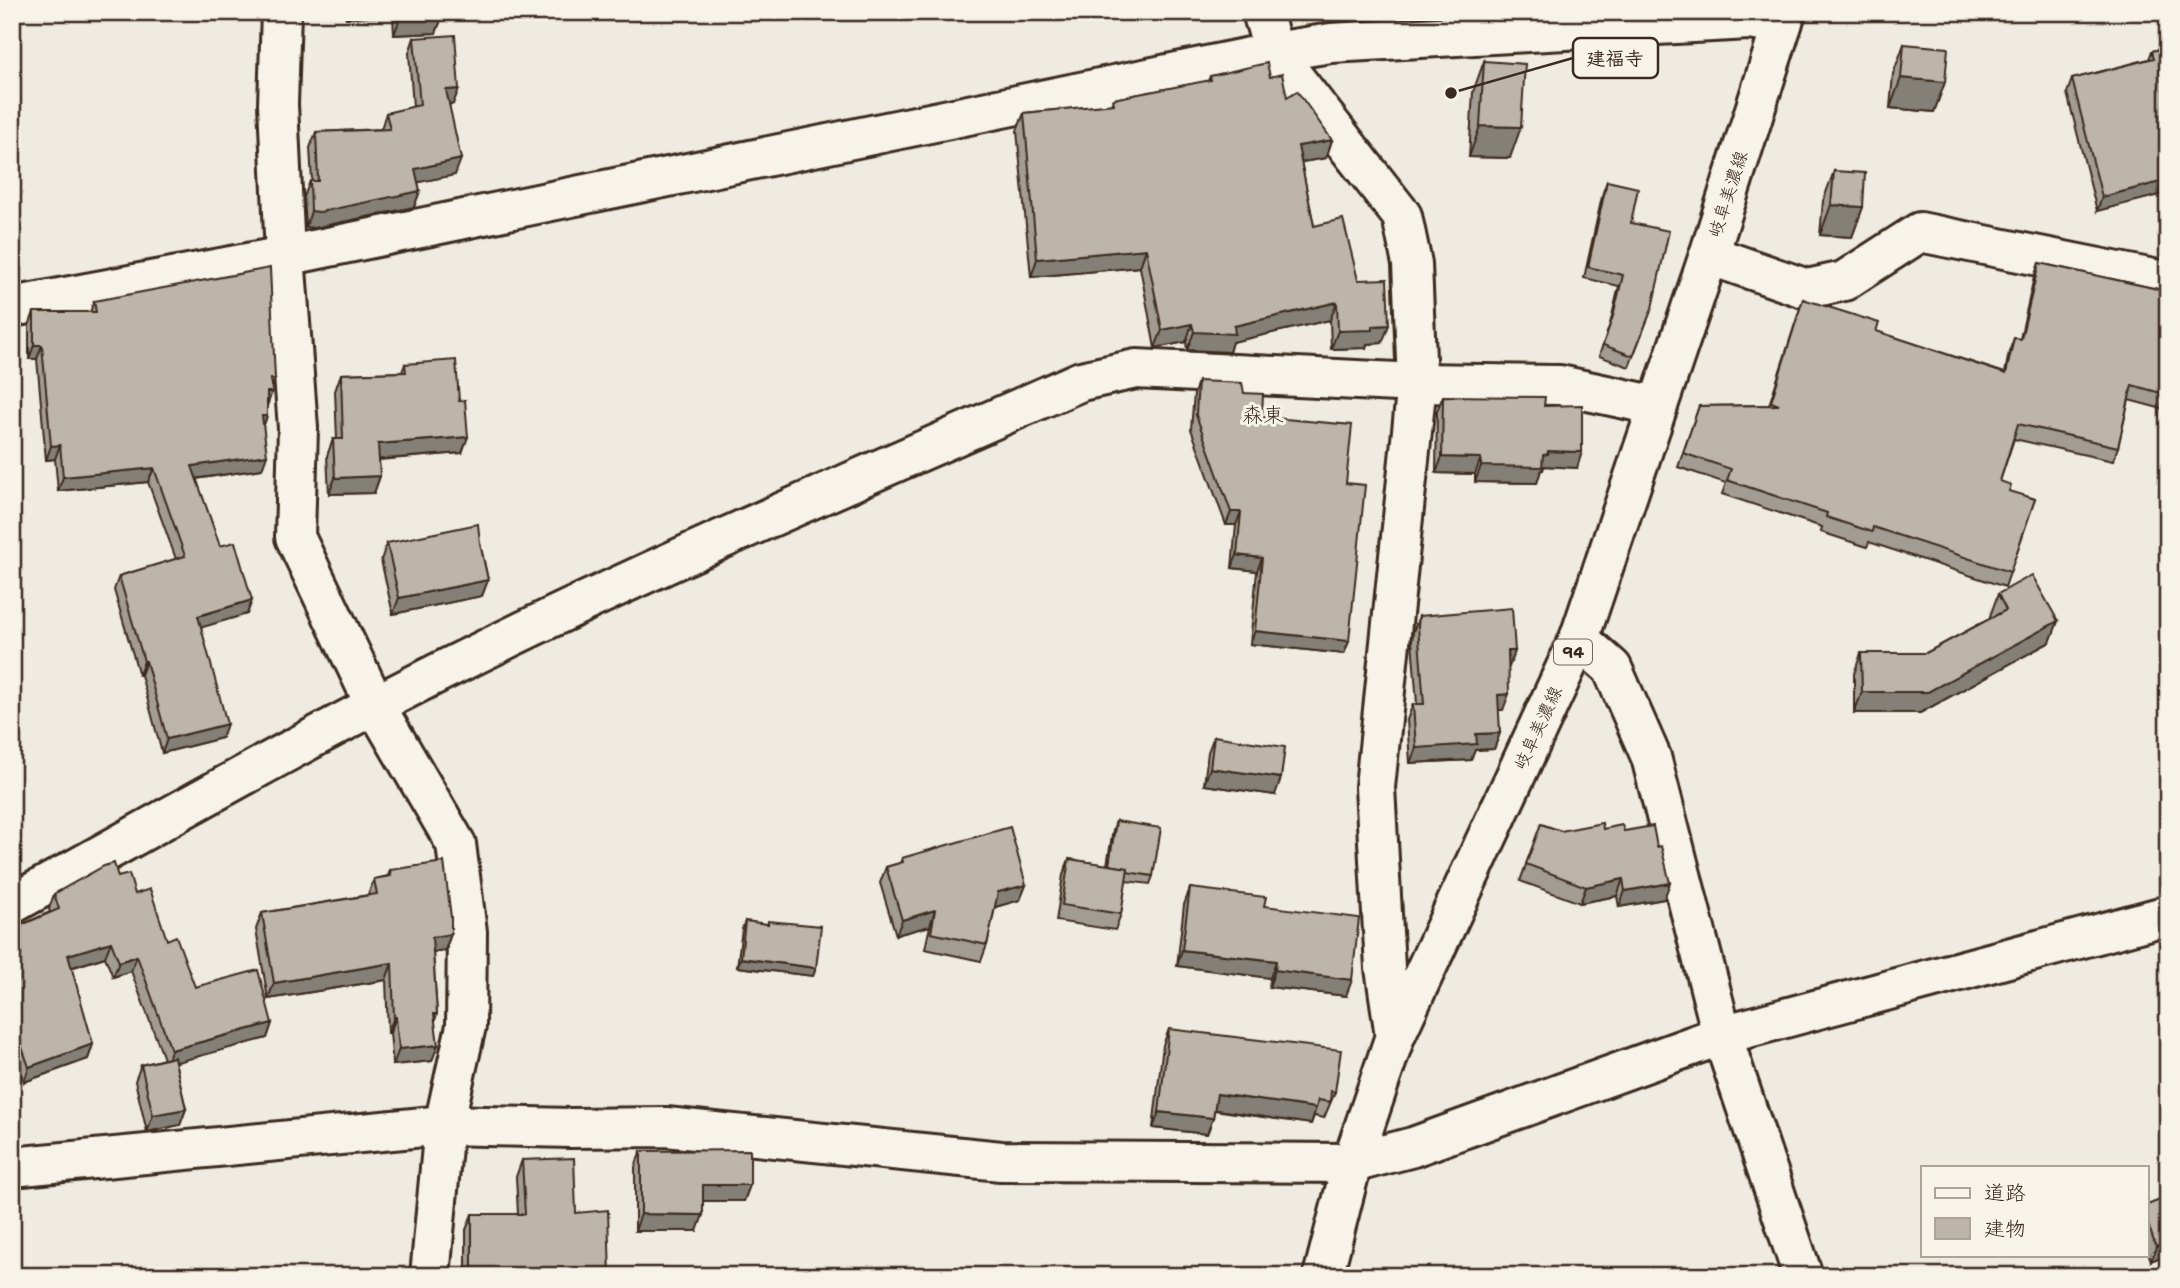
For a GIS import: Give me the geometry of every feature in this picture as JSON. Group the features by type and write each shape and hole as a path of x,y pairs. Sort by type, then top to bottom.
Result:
{"street":[{"path":"281,12 278,104 285,257 298,428 295,537 374,705 456,844 467,933 466,1026 444,1125 430,1276"},
{"path":"1262,12 1274,52 1402,216 1412,264 1417,383 1375,787 1385,968 1395,1036"},
{"path":"12,307 285,257 1274,52 1331,43 1784,18"},
{"name":"岐阜美濃線","path":"1323,1276 1352,1163 1395,1036 1579,639 1709,255 1784,18"},
{"path":"1709,255 1807,289 1844,281 1920,232 2168,282"},
{"path":"12,904 374,705 610,590 1081,381 1136,369 1417,383 1560,386 1658,406"},
{"path":"1579,639 1612,668 1651,757 1722,1035 1803,1276"},
{"path":"12,1167 444,1125 570,1128 666,1126 1001,1161 1352,1163 1413,1147 1722,1035 2168,915"}],"building":[{"path":"400,12 442,12 442,17 400,18"},
{"path":"455,35 459,89 446,90 461,159 415,169 420,191 320,212 311,211 310,181 318,181 316,132 390,129 386,113 420,105 414,38"},
{"path":"1904,44 1948,48 1945,82 1901,78"},
{"path":"2168,47 2168,180 2102,197 2072,79 2154,58 2152,51"},
{"path":"1484,61 1525,64 1521,127 1480,126"},
{"path":"1267,63 1270,77 1282,74 1287,97 1297,91 1332,140 1298,146 1314,226 1343,219 1358,280 1387,279 1389,325 1372,326 1372,330 1338,331 1337,302 1234,326 1235,334 1194,332 1192,324 1162,330 1146,249 1037,259 1024,113 1114,104 1113,99 1211,80 1210,76"},
{"path":"1834,171 1865,173 1863,207 1831,205"},
{"path":"1607,181 1638,188 1631,223 1669,231 1652,308 1633,356 1603,345 1623,275 1588,267"},
{"path":"2039,263 2167,291 2168,289 2168,395 2132,385 2118,447 2018,424 2000,481 2011,485 2009,491 2035,499 2010,572 1873,527 1872,532 1826,517 1827,513 1727,480 1731,469 1683,453 1699,406 1779,405 1771,402 1803,299 1879,323 1876,331 2006,374 2014,338 2021,339"},
{"path":"270,268 275,379 271,379 272,392 267,392 267,416 262,416 267,455 192,466 220,546 235,542 252,600 198,616 227,724 167,739 119,576 185,556 154,468 63,477 60,445 51,446 42,345 34,345 34,312 96,312 94,301"},
{"path":"456,360 459,401 465,400 468,437 378,444 380,476 335,478 333,439 343,439 341,374 406,372 405,364"},
{"path":"1198,381 1242,383 1244,393 1263,394 1262,417 1352,425 1346,483 1365,485 1349,641 1255,631 1262,558 1237,555 1241,512 1231,512 1196,415"},
{"path":"1443,396 1545,397 1544,406 1582,405 1582,452 1548,451 1548,454 1543,455 1542,467 1481,466 1481,458 1442,457"},
{"path":"478,524 488,580 399,598 387,543"},
{"path":"2032,575 2058,621 1928,692 1862,692 1861,653 1926,653 2006,610 1998,594"},
{"path":"1512,608 1515,651 1508,651 1509,694 1498,695 1500,733 1476,734 1477,744 1416,748 1413,704 1424,704 1419,616"},
{"path":"1214,736 1285,747 1281,778 1210,768"},
{"path":"1116,821 1161,828 1153,876 1127,872 1128,868 1109,865"},
{"path":"1602,823 1603,829 1622,825 1624,831 1653,826 1657,847 1661,846 1670,883 1625,891 1623,879 1586,887 1526,864 1541,824 1561,831"},
{"path":"1010,827 1026,885 998,892 987,945 931,933 935,910 902,920 886,867 903,862 902,858"},
{"path":"1069,859 1128,868 1121,914 1062,905"},
{"path":"444,862 451,934 432,937 437,1014 434,1014 438,1045 399,1049 394,1017 392,963 274,983 262,913 377,894 374,879 391,876 390,870"},
{"path":"114,863 118,877 129,874 135,894 150,889 167,940 176,936 195,987 258,970 272,1023 171,1050 137,956 119,962 111,942 68,955 93,1044 29,1067 12,1019 12,929 59,909 54,894"},
{"path":"1190,888 1266,897 1264,906 1359,918 1352,980 1275,970 1276,961 1182,950"},
{"path":"745,921 821,926 816,968 741,958"},
{"path":"1169,1029 1341,1050 1335,1092 1331,1091 1330,1102 1318,1100 1316,1108 1217,1094 1213,1118 1159,1112"},
{"path":"174,1057 186,1109 153,1115 141,1065"},
{"path":"750,1150 750,1185 703,1185 703,1215 641,1214 641,1151"},
{"path":"574,1158 576,1213 608,1210 610,1276 472,1276 472,1214 525,1214 522,1160"},
{"path":"2168,1197 2168,1242 2156,1247 2148,1224 2148,1205"}],"place":[{"name":"建福寺","path":"1451,93"}],"district":[{"name":"森東","path":"1263,415"}]}
